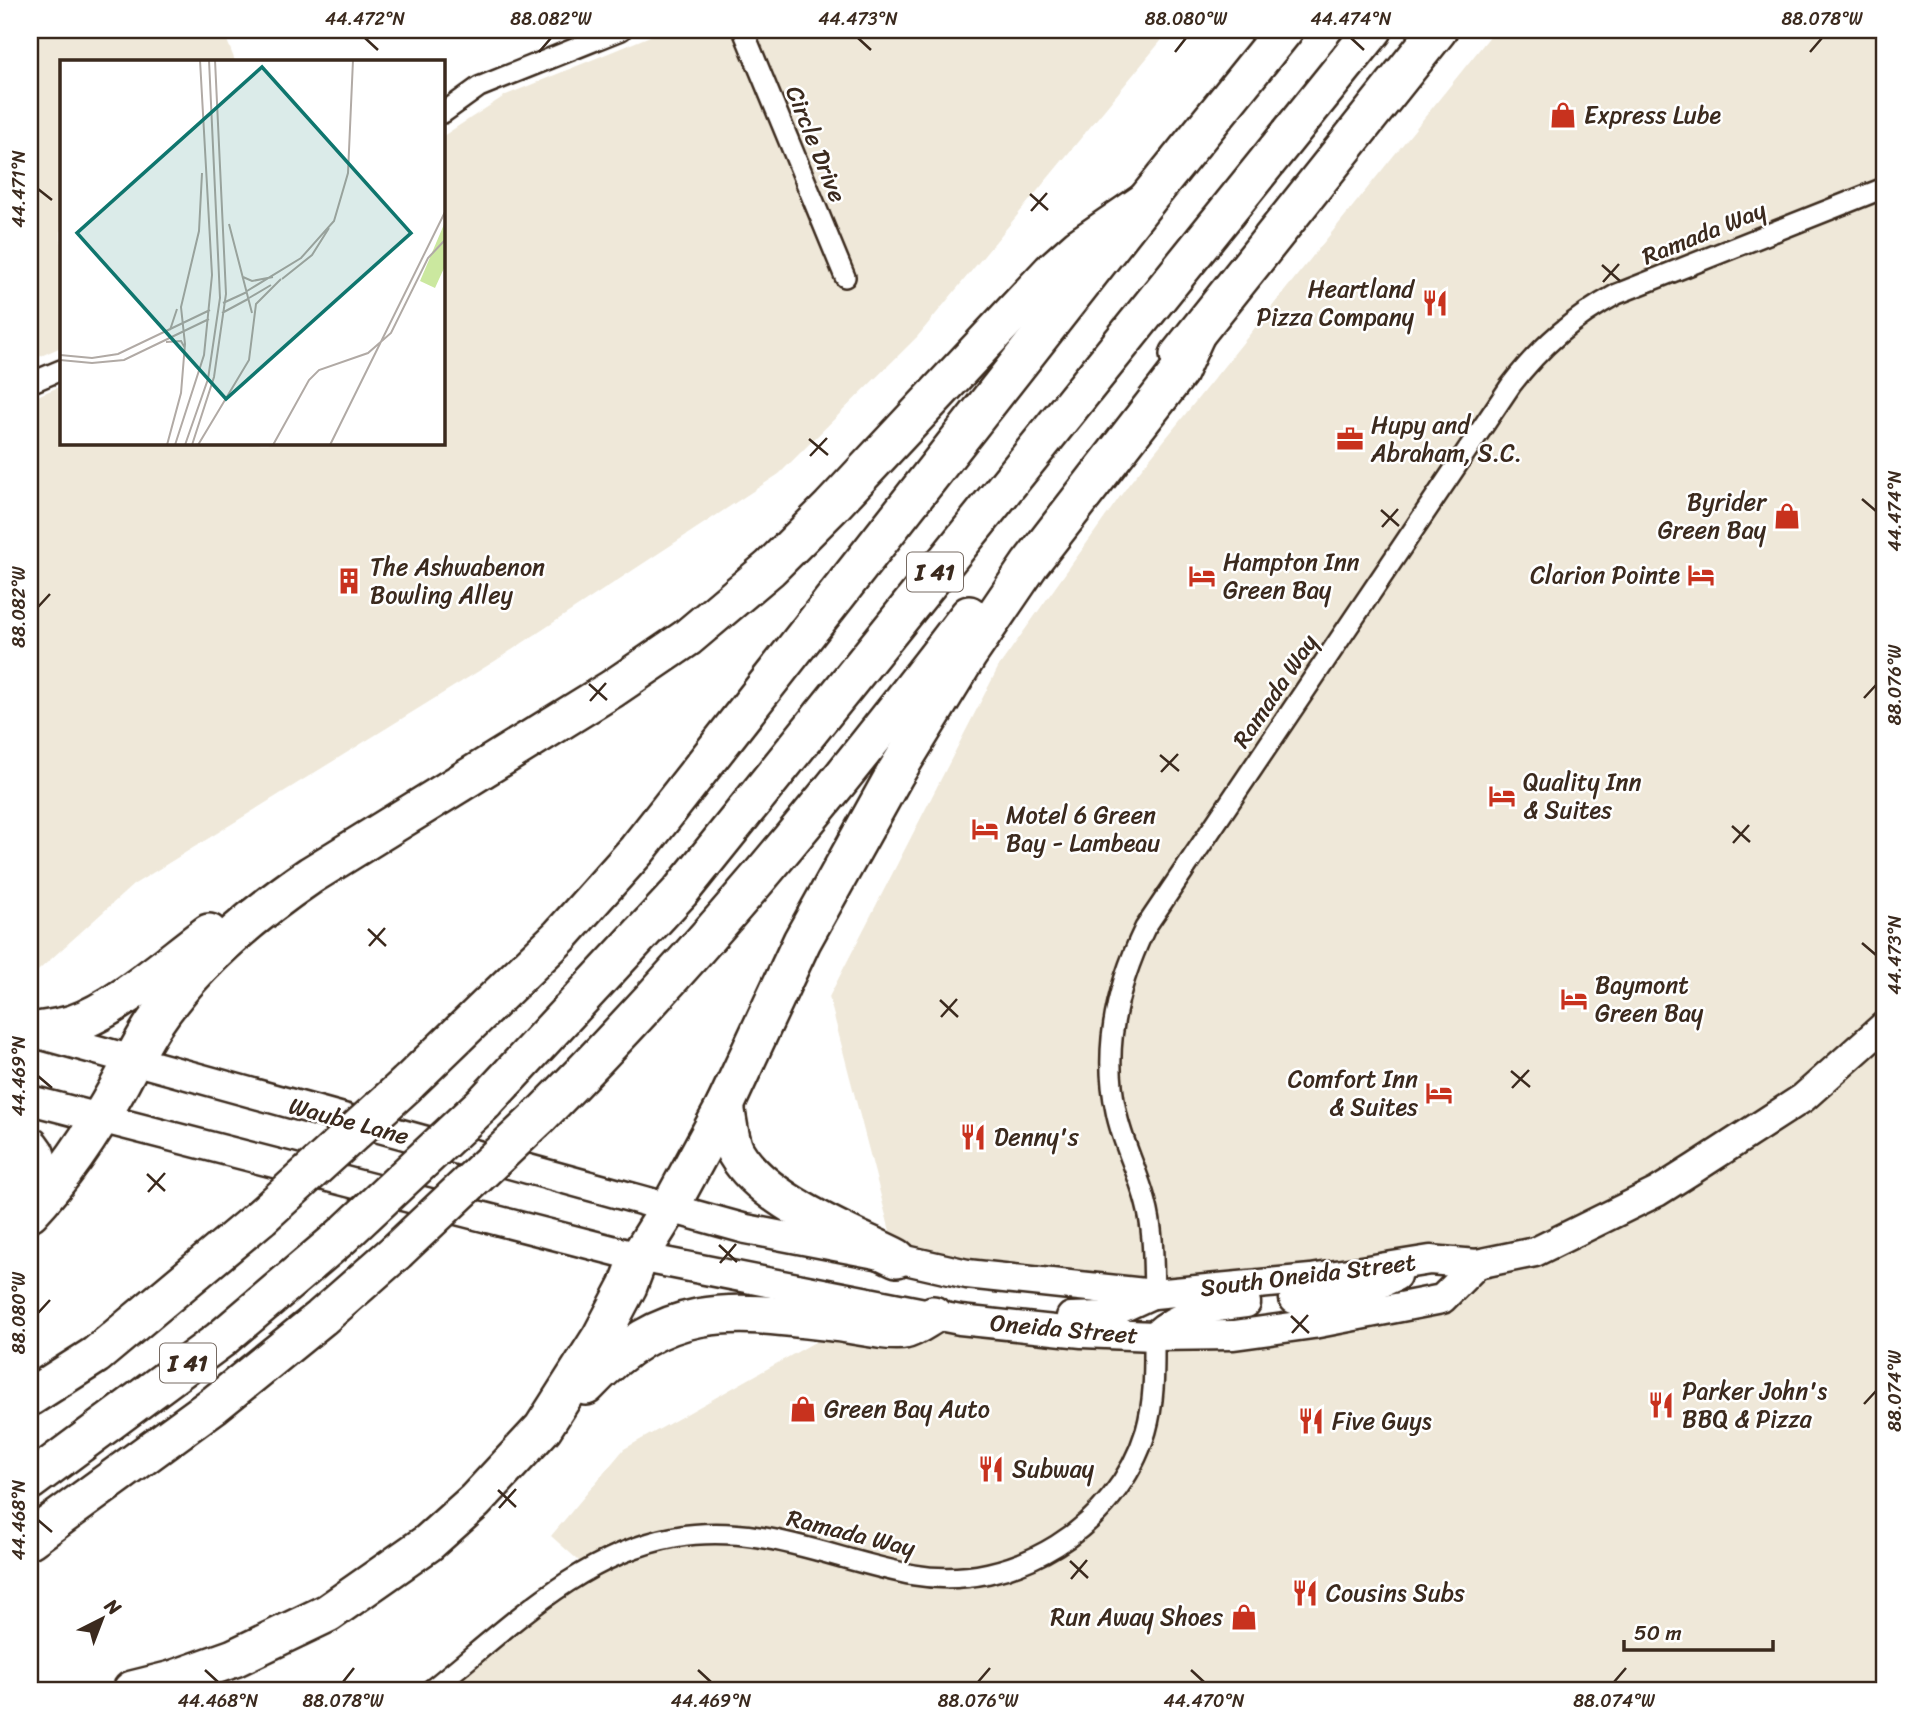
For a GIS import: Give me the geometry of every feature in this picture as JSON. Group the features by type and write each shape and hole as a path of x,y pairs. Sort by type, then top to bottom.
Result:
{"highway":[{"name":"I 41","path":"30,1397 96,1355 261,1217 407,1084 560,936 638,850 1146,201 1284,30"},
{"name":"I 41","path":"30,1481 220,1340 341,1237 484,1104 680,891 1373,30"},
{"path":"30,1539 215,1404 321,1318 396,1252 538,1118 649,1003 771,863 1438,30"},
{"path":"30,1210 68,1167 100,1118 159,1016 214,954 270,904 325,866 622,684 709,621 801,538 1051,272 1079,247 1146,201"},
{"path":"543,1428 601,1337 628,1286 639,1257 669,1209 724,1106 802,942 895,774 968,655 1030,564 1178,373 1195,336"},
{"path":"30,1032 65,1026 95,1014 215,928 270,904"},
{"path":"724,1106 735,1151 756,1176 791,1205 897,1258"},
{"path":"30,1146 43,1178 30,1210"},
{"path":"132,1690 172,1680 234,1658 328,1613 428,1543 475,1501 610,1361 660,1328 690,1318 715,1314 789,1317 904,1331 933,1315"}],"street":[{"path":"444,112 479,88 621,30"},
{"name":"Circle Drive","path":"743,30 845,277"},
{"name":"Ramada Way","path":"1154,1294 1150,1219 1115,1111 1111,1072 1112,1030 1119,994 1130,959 1145,928 1511,385 1534,356 1558,333 1616,293 1884,188"},
{"path":"30,383 60,370"},
{"name":"South Oneida Street","path":"669,1209 746,1229 967,1274 1154,1294 1311,1279 1430,1260 1477,1264 1535,1252 1657,1192 1803,1098 1884,1026"},
{"name":"Waube Lane","path":"30,1032 669,1209"},
{"path":"30,1100 639,1257"},
{"name":"Oneida Street","path":"639,1257 933,1315 1082,1333 1154,1336 1234,1335 1313,1324 1442,1299 1477,1264"},
{"path":"1154,1336 1167,1324 1217,1306 1357,1294 1430,1260"},
{"path":"933,1315 983,1308 1059,1317 1104,1316 1154,1294"},
{"name":"Ramada Way","path":"431,1690 556,1590 587,1569 644,1544 709,1533 742,1534 780,1539 890,1570 948,1578 982,1575 1010,1568 1044,1554 1067,1540 1096,1515 1117,1490 1133,1462 1146,1432 1154,1396 1154,1336"}],"shaded area":[{"path":"30,30 223,30 235,60 60,60 60,347 30,361"},
{"path":"665,30 1170,30 917,337 779,474 495,661 133,885 30,978 30,399 60,386 60,444 444,444 444,135 506,95"},
{"path":"1495,30 1884,30 1884,1690 431,1690 587,1568 551,1536 624,1449 815,1342 960,1320 1154,1336 1442,1299 1476,1265 1154,1294 897,1258 829,997 999,666 1129,484"}],"place":[{"name":"Express Lube","path":"1563,115"},
{"name":"Heartland Pizza Company","path":"1435,303"},
{"name":"Hupy and Abraham, S.C.","path":"1350,439"},
{"name":"Byrider Green Bay","path":"1787,516"},
{"name":"Clarion Pointe","path":"1701,575"},
{"name":"Hampton Inn Green Bay","path":"1202,576"},
{"name":"The Ashwabenon Bowling Alley","path":"349,581"},
{"name":"Quality Inn & Suites","path":"1502,796"},
{"name":"Motel 6 Green Bay - Lambeau","path":"985,829"},
{"name":"Baymont Green Bay","path":"1574,999"},
{"name":"Comfort Inn & Suites","path":"1439,1093"},
{"name":"Denny's","path":"973,1137"},
{"name":"Parker John's BBQ & Pizza","path":"1661,1405"},
{"name":"Green Bay Auto","path":"803,1409"},
{"name":"Five Guys","path":"1311,1421"},
{"name":"Subway","path":"991,1469"},
{"name":"Cousins Subs","path":"1305,1593"},
{"name":"Run Away Shoes","path":"1244,1617"}]}
